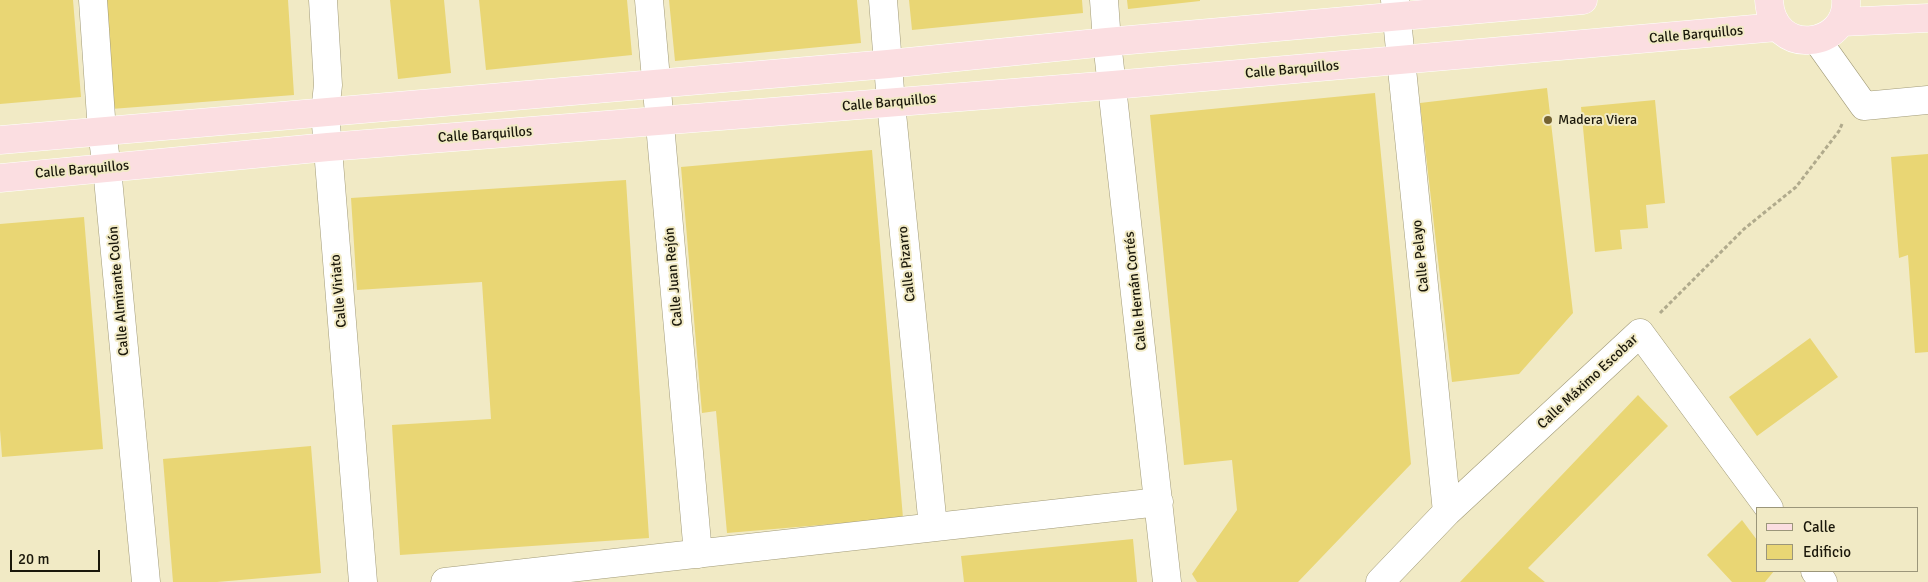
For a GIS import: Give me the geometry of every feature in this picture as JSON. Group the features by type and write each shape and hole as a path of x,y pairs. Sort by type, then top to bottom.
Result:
{"main road":[{"path":"0,140 888,64 1107,42 1396,9 1437,12 1583,0"},
{"path":"1769,0 1770,14 1777,27 1789,36 1802,40 1817,40 1831,33 1844,11 1928,18"},
{"name":"Calle Barquillos","path":"0,178 328,147 1113,85 1777,27"}],"street":[{"name":"Calle Almirante Colón","path":"93,0 102,132 146,582"},
{"name":"Calle Viriato","path":"323,0 328,84 325,112 363,582"},
{"name":"Calle Juan Rejón","path":"649,0 698,554"},
{"name":"Calle Pizarro","path":"883,0 891,103 933,527"},
{"name":"Calle Hernán Cortés","path":"1104,0 1107,42 1168,582"},
{"name":"Calle Pelayo","path":"1396,9 1447,512"},
{"path":"1817,40 1864,106 1928,100"},
{"name":"Calle Máximo Escobar","path":"1380,582 1447,512 1640,333 1768,507"},
{"path":"446,582 1159,502"}],"path":[{"path":"1640,333 1744,229 1796,187 1839,131 1856,94"}],"building":[{"path":"0,0 73,0 81,97 0,104"},
{"path":"103,0 288,0 294,95 111,109"},
{"path":"390,0 444,0 451,73 398,79"},
{"path":"479,0 627,0 632,55 486,70"},
{"path":"669,0 857,0 861,43 675,61"},
{"path":"909,0 1082,0 1083,13 912,30"},
{"path":"1127,0 1200,0 1200,1 1128,9"},
{"path":"1547,88 1573,313 1519,374 1452,382 1420,103"},
{"path":"1375,93 1411,464 1298,582 1197,582 1192,574 1237,510 1232,460 1184,465 1150,115"},
{"path":"1655,100 1665,203 1646,205 1648,228 1620,230 1622,249 1595,252 1581,107"},
{"path":"872,150 903,518 727,533 716,411 702,413 681,167"},
{"path":"1928,154 1928,352 1915,353 1908,255 1899,258 1891,157"},
{"path":"626,180 649,538 400,555 392,425 491,419 482,282 357,290 351,198"},
{"path":"84,217 103,449 2,457 0,430 0,224"},
{"path":"1810,338 1838,377 1757,436 1729,397"},
{"path":"1638,395 1668,426 1528,568 1545,582 1460,582"},
{"path":"311,446 321,573 217,582 173,582 163,459"},
{"path":"1742,520 1756,539 1756,572 1773,572 1765,582 1732,582 1707,555"},
{"path":"1133,539 1137,582 964,582 961,556"}],"place":[{"name":"Madera Viera","path":"1548,120"}]}
